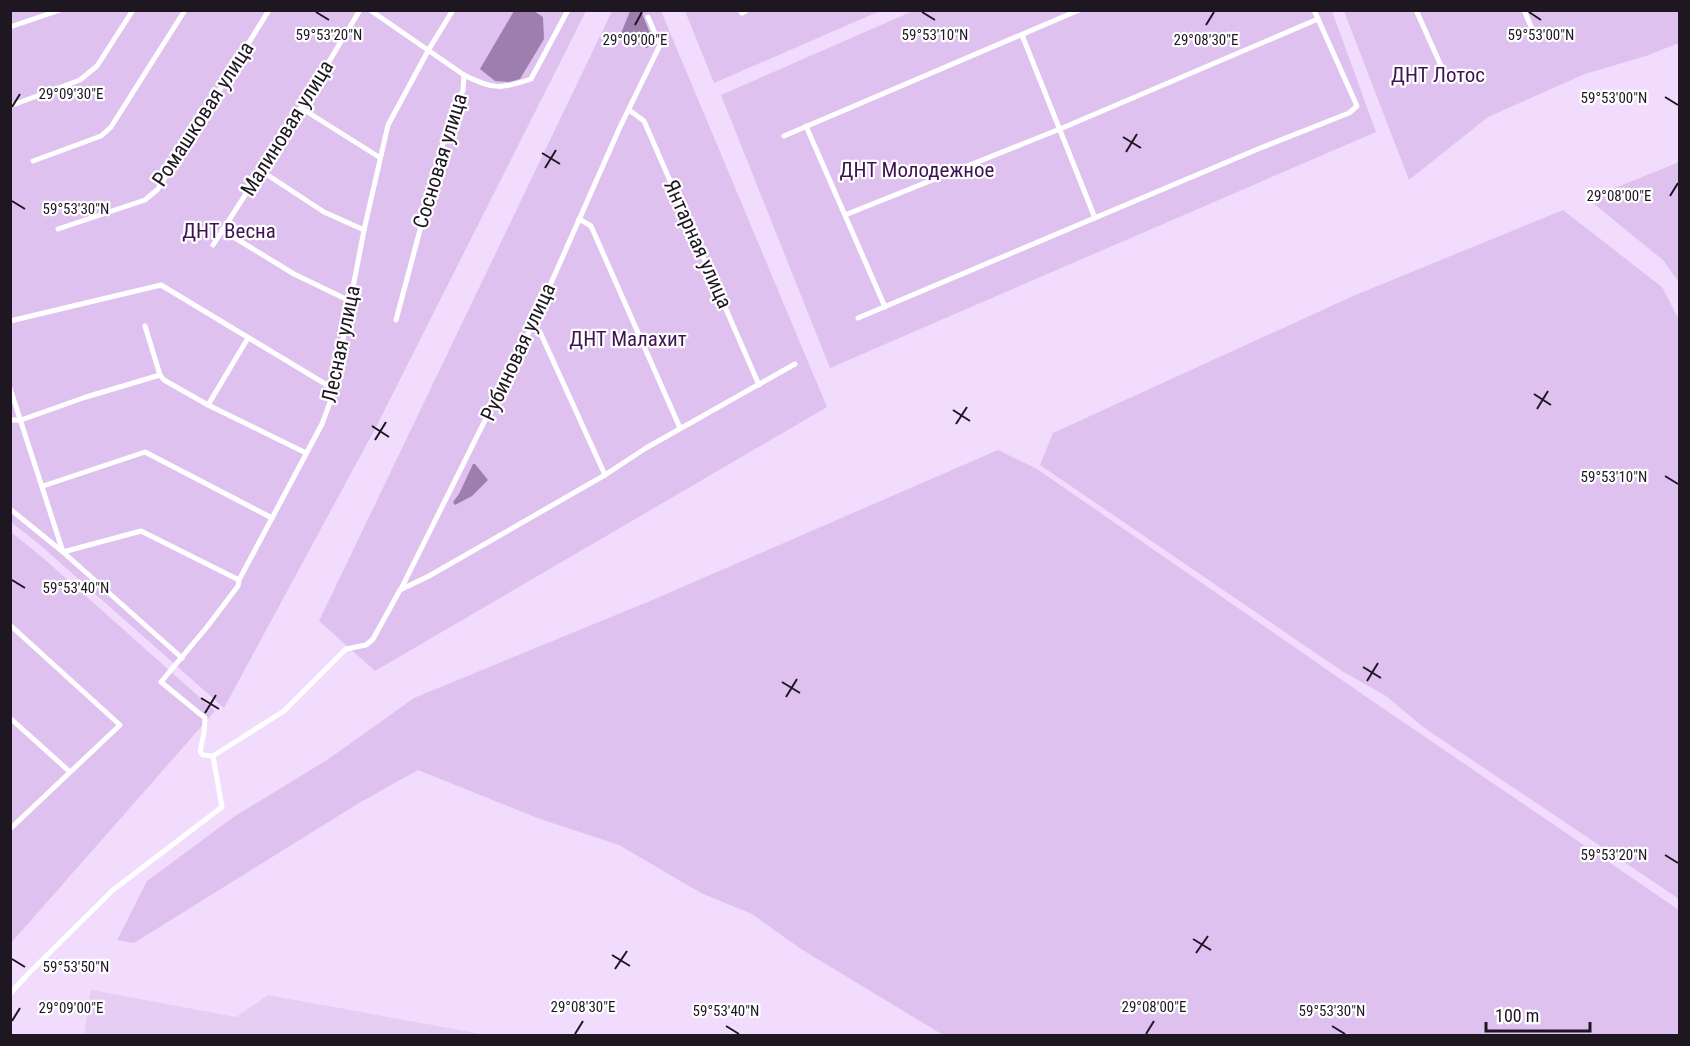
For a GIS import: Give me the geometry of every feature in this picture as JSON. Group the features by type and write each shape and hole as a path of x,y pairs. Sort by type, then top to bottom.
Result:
{"street":[{"path":"10,27 60,10"},
{"path":"10,106 80,80 97,66 133,10"},
{"path":"33,161 101,136 111,127 185,10"},
{"name":"Ромашковая улица","path":"58,229 145,200 158,189 269,10"},
{"name":"Малиновая улица","path":"213,245 301,108 360,10"},
{"path":"370,10 464,75"},
{"name":"Лесная улица","path":"213,756 203,755 200,751 205,718 161,682 238,586 239,580 322,424 332,397 379,157 388,125 453,10"},
{"name":"Сосновая улица","path":"396,320 444,140 463,90 464,75 480,83 504,88 531,79 568,10"},
{"path":"740,10 742,13 747,10"},
{"path":"784,136 1079,10"},
{"path":"858,318 1258,149 1349,113 1357,106 1314,10"},
{"path":"1416,10 1446,77"},
{"path":"1524,10 1535,36"},
{"name":"Рубиновая улица","path":"213,756 284,711 346,649 366,645 373,639 400,590 532,327 579,219 660,45 648,16"},
{"path":"845,215 1059,129 1318,19"},
{"path":"1022,35 1095,218"},
{"path":"301,108 379,157"},
{"name":"Янтарная улица","path":"629,110 644,121 759,385"},
{"path":"806,126 885,307"},
{"path":"260,170 324,212 364,230"},
{"path":"579,219 591,226 680,429"},
{"path":"222,230 294,274 350,301"},
{"path":"10,321 161,285 332,388"},
{"path":"145,326 160,375 164,380 208,405 306,453"},
{"path":"532,327 540,332 605,475"},
{"path":"208,405 248,338"},
{"path":"400,590 429,576 795,364"},
{"path":"10,420 21,420 86,397 160,375"},
{"path":"10,388 63,552"},
{"path":"43,486 145,452 272,518"},
{"path":"10,509 63,552 182,658"},
{"path":"63,552 141,531 239,580"},
{"path":"10,625 120,725 12,824"},
{"path":"10,718 70,772"},
{"path":"10,994 113,890 222,807 213,756"}],"shaded area":[{"path":"514,11 534,11 543,17 544,39 520,79 509,82 495,81 480,69"},
{"path":"630,11 641,11 654,43 647,48 620,36"},
{"path":"473,464 488,480 472,496 455,505 453,502"},
{"path":"91,990 236,1017 268,995 487,1035 84,1035"}],"green space":[{"name":"ДНТ Весна","path":"10,11 586,11 376,427 224,708 11,522"},
{"name":"ДНТ Малахит","path":"612,11 661,11 827,407 375,671 319,621"},
{"path":"685,11 880,11 714,83"},
{"name":"ДНТ Молодежное","path":"913,11 1332,11 1376,132 830,368 721,95"},
{"name":"ДНТ Лотос","path":"1344,11 1679,11 1679,43 1646,56 1585,74 1488,117 1409,180"},
{"path":"1679,162 1679,283 1664,261 1588,199"},
{"path":"1563,210 1662,287 1679,320 1679,899 1423,727 1386,696 1342,671 1040,465 1053,433 1353,296"},
{"path":"998,450 1037,469 1679,910 1679,1035 943,1035 801,949 752,914 701,893 619,845 540,819 418,770 359,803 134,943 117,940 147,881 235,816 327,760 414,698 650,601"},
{"path":"11,532 215,711 11,943"}]}
